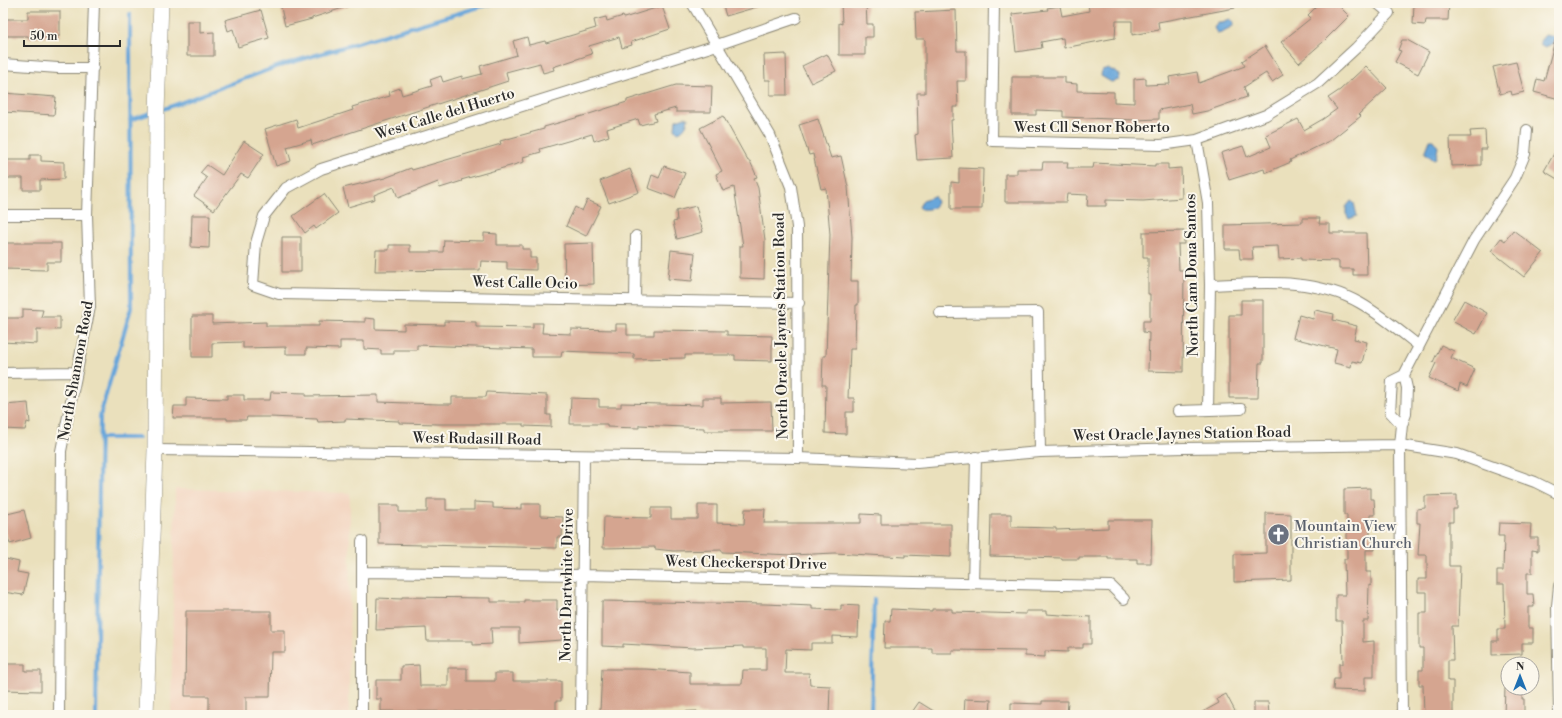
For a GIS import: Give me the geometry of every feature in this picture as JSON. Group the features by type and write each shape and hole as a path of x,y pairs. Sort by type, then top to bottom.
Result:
{"street":[{"name":"North Shannon Road","path":"59,715 61,451 90,308 87,215 94,3"},
{"path":"146,715 156,450 157,111 161,3"},
{"name":"North Oracle Jaynes Station Road","path":"692,3 770,134 791,188 797,227 799,303 798,458"},
{"name":"West Cll Senor Roberto","path":"994,3 992,141 1162,145 1197,140 1266,115 1318,83 1356,48 1389,13 1377,3"},
{"name":"West Calle del Huerto","path":"253,285 256,243 264,216 286,188 321,169 717,45 796,18"},
{"path":"3,64 58,68 93,68"},
{"path":"1402,425 1390,412 1392,381 1404,374 1474,240 1515,178 1525,154 1527,130"},
{"name":"North Cam Dona Santos","path":"1197,140 1208,203 1210,285 1208,410"},
{"path":"3,215 87,215"},
{"path":"635,300 636,236"},
{"path":"1210,285 1291,283 1336,292 1359,302 1381,316 1419,346"},
{"name":"West Calle Ocio","path":"253,285 279,294 799,303"},
{"path":"940,313 1038,312 1040,452"},
{"path":"3,373 77,372"},
{"path":"1402,715 1400,445 1402,425 1406,414 1407,388 1404,374"},
{"path":"1178,411 1241,409"},
{"name":"West Oracle Jaynes Station Road","path":"798,458 917,463 1040,452 1400,445 1457,454 1535,482 1559,494"},
{"name":"West Rudasill Road","path":"156,450 798,458"},
{"name":"North Dartwhite Drive","path":"581,715 584,456"},
{"path":"973,584 976,457"},
{"path":"362,541 362,715"},
{"name":"West Checkerspot Drive","path":"362,572 1111,586 1124,598"},
{"path":"1558,715 1559,586"}],"shaded area":[{"path":"175,489 350,493 349,715 171,715"}],"water":[{"path":"1230,19 1234,22 1233,26 1217,33 1214,28 1218,22"},
{"path":"1545,35 1555,37 1557,39 1555,43 1545,47 1541,46 1540,41"},
{"path":"1108,68 1120,75 1119,80 1111,82 1101,76 1102,70"},
{"path":"685,117 688,118 686,125 681,131 677,132 675,129 676,120"},
{"path":"1430,140 1433,140 1438,147 1436,158 1434,159 1425,153"},
{"path":"934,196 937,202 933,208 921,209 919,207 923,200"},
{"path":"1351,201 1354,203 1357,216 1349,219 1346,214 1346,207"}],"building":[{"path":"280,3 352,3 352,5 312,19 285,26"},
{"path":"722,3 760,3 760,6 726,16"},
{"path":"841,3 866,3 867,24 873,24 873,37 865,37 865,55 839,55 839,23 842,24"},
{"path":"1088,3 1235,3 1235,8 1158,22 1159,30 1132,35 1132,21 1116,21 1115,38 1064,48 1063,38 1041,42 1042,48 1016,52 1012,14 1048,10 1047,8 1060,6 1062,16 1089,11"},
{"path":"1320,3 1336,3 1349,16 1299,63 1281,42 1311,18 1308,15"},
{"path":"1414,3 1449,3 1448,20 1426,20 1425,25 1413,24"},
{"path":"662,6 670,29 631,42 632,45 622,48 619,37 589,46 592,54 553,67 554,70 543,73 540,63 506,72 508,81 312,145 311,140 287,147 291,161 276,166 265,129 296,119 298,128 353,110 352,107 390,96 389,92 400,88 402,95 432,86 430,80 441,76 443,82 462,76 462,79 482,74 480,66 517,55 513,41 527,37 529,45 545,41 546,43 596,28 594,20 606,17 607,21 623,16 624,18"},
{"path":"261,10 269,38 238,47 233,29 228,31 225,20"},
{"path":"956,10 957,51 966,51 966,81 957,81 958,107 953,107 953,120 951,120 953,158 917,160 915,135 918,134 917,93 925,93 925,39 916,39 915,12"},
{"path":"28,11 60,11 60,36 28,38 28,36 3,36 3,19 28,19"},
{"path":"187,21 200,21 200,33 214,32 214,56 187,56"},
{"path":"1556,37 1559,37 1559,99 1534,92 1537,79 1544,81"},
{"path":"1402,40 1407,40 1429,52 1418,74 1395,62 1401,51 1398,50"},
{"path":"1265,46 1283,75 1272,82 1266,73 1244,87 1247,97 1207,111 1192,114 1190,104 1159,110 1159,119 1135,120 1063,117 1063,111 1036,110 1036,115 1012,115 1012,77 1065,77 1065,83 1077,84 1077,91 1114,92 1114,102 1134,103 1134,79 1146,78 1146,85 1170,84 1169,77 1197,72 1199,83 1245,66 1242,61"},
{"path":"786,54 787,95 770,95 770,80 765,80 764,55"},
{"path":"827,54 836,71 811,83 802,66"},
{"path":"1516,62 1524,92 1512,95 1511,91 1500,94 1493,67"},
{"path":"1366,66 1387,88 1359,114 1361,116 1331,140 1290,160 1291,162 1265,173 1264,169 1229,180 1221,153 1243,146 1247,157 1271,147 1266,135 1298,119 1304,130 1323,119 1337,109 1328,98 1340,90"},
{"path":"676,85 712,86 711,112 676,112 676,108 654,114 656,121 640,125 638,119 607,129 609,136 594,141 592,134 540,149 541,152 523,157 524,162 461,180 462,181 440,188 438,182 398,198 394,187 374,195 375,199 348,207 343,188 385,178 411,168 412,170 501,144 500,141 544,129 544,127 627,102 627,100"},
{"path":"3,93 56,97 54,115 3,112"},
{"path":"723,116 748,161 750,161 757,177 754,178 758,188 765,240 764,279 740,278 740,246 743,246 734,187 723,191 716,174 722,171 700,128"},
{"path":"818,119 831,158 841,156 848,187 852,237 851,281 858,281 855,349 850,349 848,398 854,398 854,412 846,412 846,434 825,433 826,385 822,385 823,356 826,356 830,234 826,188 821,189 813,154 809,155 799,125"},
{"path":"1485,130 1486,149 1481,149 1481,165 1451,166 1450,137 1471,137 1470,131"},
{"path":"244,141 264,154 248,178 241,174 214,210 194,196 207,178 200,173 207,165 222,175"},
{"path":"1559,145 1559,180 1544,171"},
{"path":"30,155 41,155 41,161 64,162 64,179 40,180 40,190 23,190 23,178 3,178 3,160 30,160"},
{"path":"1043,162 1068,162 1067,168 1093,168 1094,163 1155,166 1155,164 1168,164 1168,169 1181,168 1182,198 1143,201 1106,200 1106,206 1087,206 1088,195 1067,194 1066,202 1005,202 1005,174 1017,174 1017,169 1042,169"},
{"path":"664,166 685,173 675,198 648,188 652,175 659,178"},
{"path":"959,168 983,169 982,209 951,209 951,182 959,183"},
{"path":"630,169 639,192 609,203 600,181"},
{"path":"324,194 338,213 316,229 314,226 305,233 293,216"},
{"path":"587,200 601,206 586,236 566,226 575,207 582,211"},
{"path":"696,206 703,232 677,239 673,222 677,221 676,211"},
{"path":"192,215 210,215 209,248 191,247"},
{"path":"1302,218 1320,218 1319,224 1330,224 1330,233 1366,233 1367,275 1353,275 1353,269 1339,269 1339,261 1301,260 1301,258 1279,259 1278,246 1252,247 1253,259 1240,259 1239,249 1225,249 1225,225 1302,223"},
{"path":"1513,230 1543,253 1524,277 1491,251 1501,238 1505,241"},
{"path":"1184,231 1184,244 1178,244 1179,270 1184,270 1183,372 1148,371 1149,333 1143,332 1143,321 1150,321 1150,294 1148,294 1148,257 1143,257 1143,232"},
{"path":"484,233 497,234 497,245 522,245 522,249 530,249 530,258 536,258 536,270 507,269 507,262 481,261 480,270 375,271 376,250 389,250 389,245 410,245 410,252 443,252 444,240 484,241"},
{"path":"282,237 301,237 301,272 282,272"},
{"path":"3,243 61,243 61,262 47,262 47,270 3,269"},
{"path":"593,243 594,284 565,285 564,244"},
{"path":"671,250 695,253 692,281 668,279"},
{"path":"1241,300 1263,300 1263,363 1259,363 1258,398 1229,398 1229,315 1241,315"},
{"path":"1464,300 1487,313 1476,334 1452,321"},
{"path":"23,309 43,310 41,317 60,317 60,330 37,329 37,344 3,342 3,318 23,318"},
{"path":"1315,310 1334,314 1333,320 1357,326 1354,339 1367,342 1362,363 1352,361 1351,367 1334,363 1337,349 1293,338 1299,315 1313,319"},
{"path":"192,316 212,316 212,324 266,322 266,326 319,326 319,321 365,322 365,318 375,319 375,329 404,330 404,324 444,325 444,321 476,322 476,327 533,328 533,323 543,323 542,333 571,334 571,329 616,330 616,324 627,324 627,335 654,335 654,330 727,331 727,335 772,336 772,361 735,360 735,355 685,355 685,358 634,359 634,354 562,351 561,357 532,357 532,349 417,345 417,350 394,350 394,354 381,354 381,350 364,349 364,341 340,341 340,349 306,348 306,354 286,354 286,347 243,348 243,342 212,343 212,357 192,357"},
{"path":"1441,345 1454,351 1451,358 1475,369 1467,387 1460,384 1458,391 1429,378 1436,363 1433,362"},
{"path":"271,392 306,393 306,396 378,395 378,402 438,404 452,404 452,397 486,397 487,392 547,395 547,415 551,415 551,427 523,426 523,424 399,423 399,421 345,419 345,421 318,422 317,419 270,417 247,417 246,420 227,420 227,418 173,418 174,406 186,406 186,398 227,399 227,395 244,395 244,400 270,400"},
{"path":"571,398 599,399 599,407 621,407 621,403 703,405 703,398 721,398 721,403 771,402 772,431 704,431 704,428 639,425 639,428 607,427 607,424 570,424"},
{"path":"28,403 30,423 27,422 25,430 3,429 3,411 5,405"},
{"path":"1370,488 1370,499 1374,499 1375,515 1370,515 1370,537 1374,537 1375,550 1366,550 1366,572 1371,572 1371,586 1369,585 1368,621 1363,621 1363,642 1374,641 1374,677 1365,677 1365,691 1333,690 1334,679 1339,679 1339,664 1343,664 1342,621 1336,621 1336,595 1345,595 1344,559 1347,559 1347,515 1344,515 1344,489"},
{"path":"1457,495 1457,509 1453,509 1453,522 1449,522 1449,566 1460,566 1458,626 1452,626 1453,660 1448,660 1448,681 1453,681 1453,715 1424,715 1423,685 1419,685 1419,670 1423,670 1423,648 1419,648 1419,613 1427,613 1427,592 1418,592 1418,579 1427,579 1427,555 1418,555 1420,523 1417,523 1417,509 1425,508 1425,496"},
{"path":"427,499 446,499 446,510 474,510 474,502 493,503 493,508 522,509 522,504 540,504 540,516 563,517 562,537 557,537 557,548 379,544 379,505 399,505 399,512 427,512"},
{"path":"698,505 717,505 717,523 744,524 745,509 765,509 764,523 861,523 861,514 881,515 881,524 951,524 951,557 905,555 905,557 835,553 792,555 722,552 722,550 673,551 655,549 655,547 603,548 604,517 651,518 651,508 671,508 671,519 698,519"},
{"path":"24,510 31,538 10,544 3,525 3,515"},
{"name":"Mountain View Christian Church","path":"1266,513 1291,514 1291,580 1234,582 1234,554 1266,553"},
{"path":"991,514 1011,514 1011,527 1056,528 1056,530 1108,528 1108,520 1152,520 1151,563 1137,563 1137,559 1108,559 1108,557 1079,557 1079,559 1062,559 990,556"},
{"path":"1499,523 1531,524 1530,538 1538,538 1538,551 1532,550 1532,573 1527,573 1527,594 1533,594 1534,607 1528,607 1528,628 1533,628 1533,643 1522,643 1522,654 1492,655 1492,641 1498,641 1498,629 1505,629 1504,584 1497,584 1497,571 1503,571 1504,536 1498,536"},
{"path":"6,559 19,562 17,572 28,574 23,595 3,592 3,568"},
{"path":"402,597 491,598 491,602 557,600 557,610 561,610 562,640 519,643 519,628 491,628 492,644 473,645 473,641 427,641 426,628 376,630 377,598 402,599"},
{"path":"602,601 765,604 812,606 812,609 841,610 841,605 859,606 858,637 832,636 832,643 811,643 811,650 786,649 785,673 809,673 810,685 830,686 829,714 697,714 697,711 644,713 600,711 602,669 645,669 690,672 690,684 742,684 743,670 766,670 766,648 743,648 743,646 693,648 623,644 623,647 602,646"},
{"path":"891,609 932,611 932,609 952,609 952,612 1026,614 1026,611 1046,611 1046,614 1091,617 1091,644 1083,644 1083,648 1068,648 1068,652 1045,651 1045,657 1025,656 1025,651 952,650 952,653 932,653 932,648 884,648 885,621 890,621"},
{"path":"186,611 271,611 271,630 285,630 285,652 271,652 270,697 246,697 246,715 209,715 209,696 185,696"},
{"path":"3,664 25,664 25,671 41,671 41,691 3,690"},
{"path":"419,665 420,686 448,686 448,668 467,668 467,681 495,681 495,673 513,673 513,681 561,681 561,701 556,701 556,712 381,711 381,699 376,699 376,680 401,680 401,666"},
{"path":"1226,694 1235,711 1228,715 1197,715 1219,703 1217,699"},
{"path":"1505,696 1522,696 1522,699 1524,699 1524,715 1504,715"},
{"path":"965,699 991,700 990,715 964,715"},
{"path":"1042,701 1068,701 1067,715 1011,715 1011,703 1042,704"},
{"path":"919,702 940,715 910,715"},
{"path":"1254,702 1268,702 1269,715 1254,715"}],"waterway":[{"path":"161,110 279,66 493,3"},
{"path":"96,715 100,416 131,308 130,14"},
{"path":"130,120 154,112"},
{"path":"100,438 138,438"},
{"path":"871,715 874,599"}],"place":[{"name":"Mountain View Christian Church","path":"1279,535"}]}
